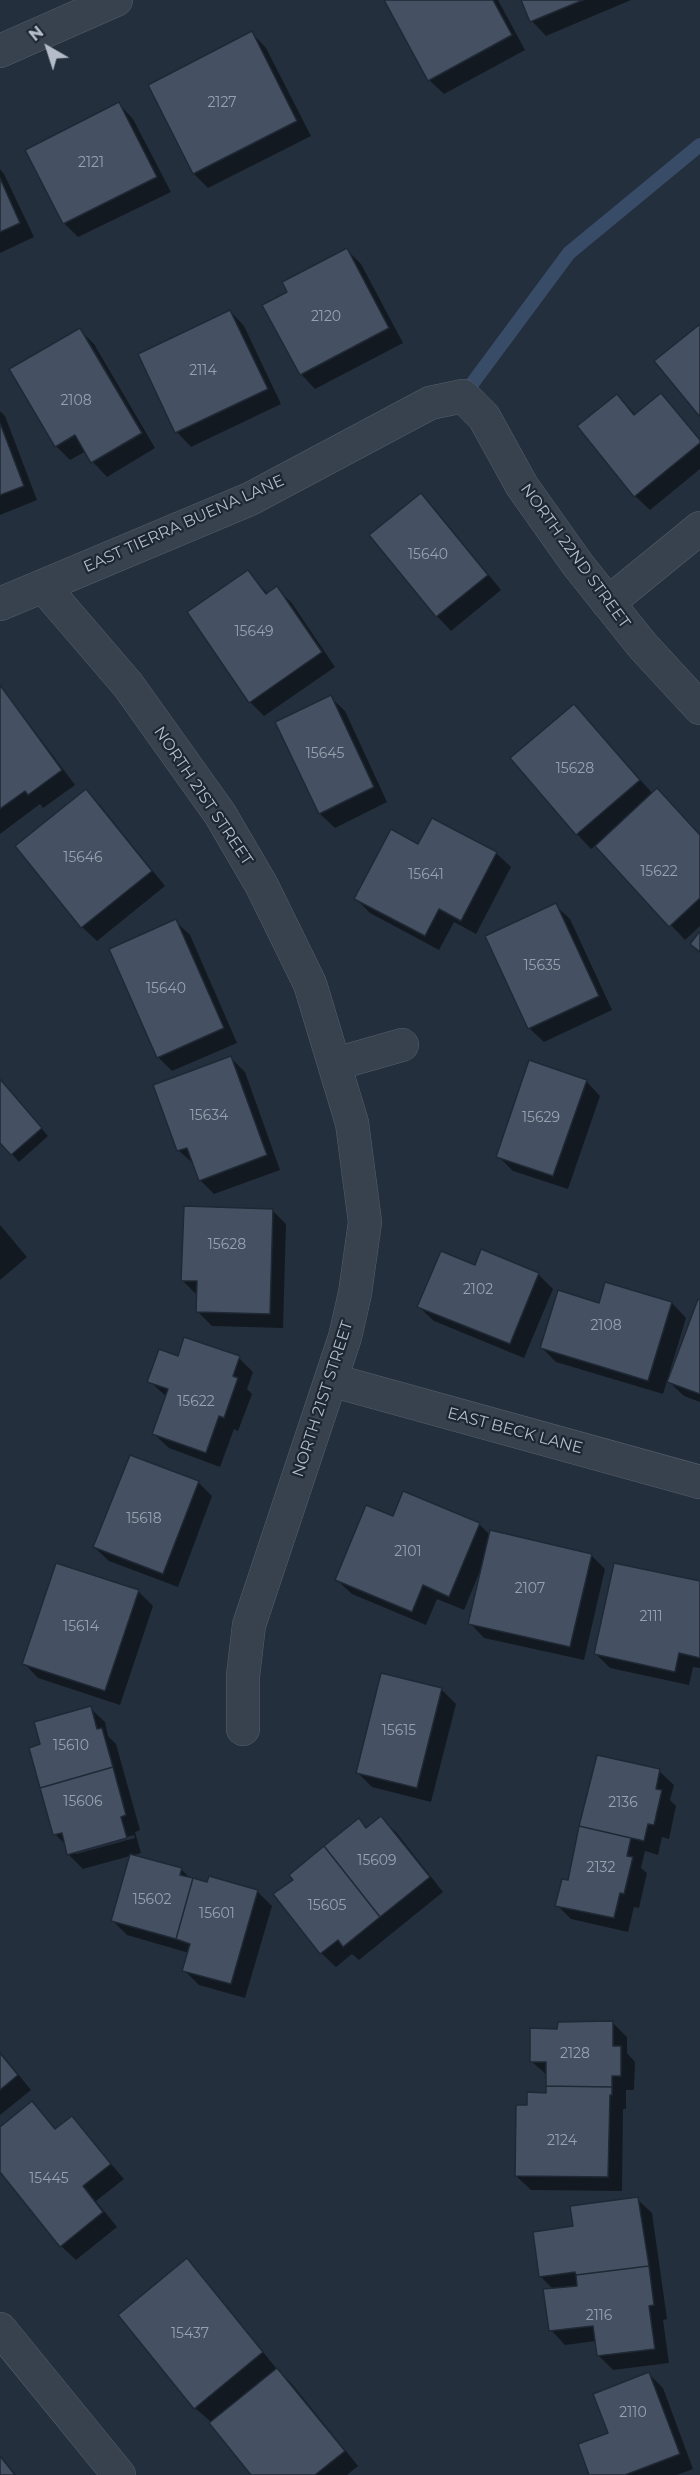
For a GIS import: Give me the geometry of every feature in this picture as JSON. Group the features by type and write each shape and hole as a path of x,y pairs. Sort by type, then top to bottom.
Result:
{"street":[{"path":"0,51 116,0"},
{"name":"EAST TIERRA BUENA LANE","path":"0,604 250,499 430,403 463,396"},
{"name":"NORTH 22ND STREET","path":"463,396 484,417 522,486 608,603 642,645 700,708"},
{"path":"608,603 700,528"},
{"name":"NORTH 21ST STREET","path":"43,586 128,685 220,814 262,886 310,984 352,1123 365,1222 352,1304 345,1337 249,1624 243,1676 243,1730"},
{"path":"335,1064 402,1045"},
{"name":"EAST BECK LANE","path":"331,1380 700,1482"},
{"path":"0,2329 120,2475"}],"building":[{"path":"384,0 493,0 512,35 428,81"},
{"path":"521,0 583,0 530,22"},
{"path":"252,31 297,121 193,174 148,85"},
{"path":"119,102 157,177 63,224 25,150"},
{"path":"0,178 20,223 0,232"},
{"path":"347,248 389,328 300,375 262,305 287,292 282,282"},
{"path":"230,310 268,389 175,433 138,354"},
{"path":"700,324 700,417 654,361"},
{"path":"80,328 142,433 91,463 75,435 55,447 9,369"},
{"path":"661,393 700,440 700,443 634,497 577,426 617,394 634,415"},
{"path":"0,423 24,486 0,495"},
{"path":"421,493 488,575 436,617 369,535"},
{"path":"248,570 266,594 277,586 322,652 249,703 187,612"},
{"path":"0,685 62,770 28,795 25,791 0,809"},
{"path":"331,695 374,787 319,814 275,722"},
{"path":"574,704 640,780 576,835 510,758"},
{"path":"657,788 700,835 700,898 669,927 595,846"},
{"path":"86,789 152,871 81,928 15,846"},
{"path":"432,818 497,852 461,921 439,909 425,936 354,899 391,829 418,844"},
{"path":"556,903 599,996 528,1029 485,936"},
{"path":"176,919 224,1028 157,1058 109,949"},
{"path":"700,931 700,952 690,944"},
{"path":"231,1056 267,1155 199,1181 187,1148 177,1151 153,1085"},
{"path":"529,1060 587,1080 553,1176 496,1157"},
{"path":"0,1079 42,1128 11,1155 0,1143"},
{"path":"184,1206 273,1209 270,1314 196,1312 197,1281 181,1281"},
{"path":"481,1249 539,1273 510,1344 417,1307 441,1251 475,1265"},
{"path":"605,1282 672,1302 648,1381 540,1348 558,1290 599,1303"},
{"path":"698,1299 700,1300 700,1394 667,1382"},
{"path":"184,1337 240,1356 233,1376 238,1378 224,1418 219,1416 206,1453 152,1434 168,1389 147,1382 159,1349 178,1356"},
{"path":"130,1455 199,1481 163,1574 93,1547"},
{"path":"403,1491 480,1523 449,1597 423,1585 412,1612 335,1580 366,1505 393,1516"},
{"path":"490,1530 592,1554 570,1647 468,1624"},
{"path":"56,1563 139,1590 105,1691 22,1664"},
{"path":"614,1563 700,1581 700,1658 679,1653 675,1672 594,1654"},
{"path":"381,1673 442,1688 417,1788 356,1773"},
{"path":"91,1706 97,1729 102,1728 113,1767 40,1788 29,1748 40,1744 34,1722"},
{"path":"597,1755 660,1769 656,1789 662,1790 654,1825 648,1824 644,1841 579,1826"},
{"path":"113,1767 126,1815 121,1817 127,1838 67,1855 62,1833 53,1835 40,1788"},
{"path":"381,1816 430,1877 380,1917 324,1846 359,1818 366,1828"},
{"path":"579,1826 631,1838 627,1856 633,1857 624,1894 620,1893 614,1918 555,1906 562,1879 568,1880"},
{"path":"324,1846 380,1917 343,1947 338,1940 320,1954 273,1894 293,1880 289,1875"},
{"path":"130,1854 182,1868 180,1875 193,1878 176,1939 111,1921"},
{"path":"209,1876 258,1890 231,1984 182,1971 190,1944 176,1939 193,1878 207,1882"},
{"path":"613,2021 613,2046 621,2046 621,2076 612,2076 612,2087 546,2086 546,2062 530,2062 530,2028 557,2029 558,2022"},
{"path":"0,2053 18,2075 0,2090"},
{"path":"546,2086 612,2087 608,2177 515,2176 516,2105 527,2105 527,2092 546,2093"},
{"path":"32,2101 55,2129 72,2116 111,2164 83,2186 103,2212 60,2247 0,2172 0,2127"},
{"path":"638,2197 649,2266 539,2277 533,2232 573,2226 570,2206"},
{"path":"187,2258 263,2352 194,2409 118,2315"},
{"path":"649,2266 654,2305 649,2306 655,2349 597,2356 593,2326 549,2331 543,2289 577,2286 576,2275"},
{"path":"277,2368 345,2451 315,2475 251,2475 209,2423"},
{"path":"649,2372 680,2454 625,2475 589,2475 578,2444 608,2433 593,2394"},
{"path":"0,2456 15,2475 0,2475"}],"waterway":[{"path":"463,396 569,253 700,145"}]}
